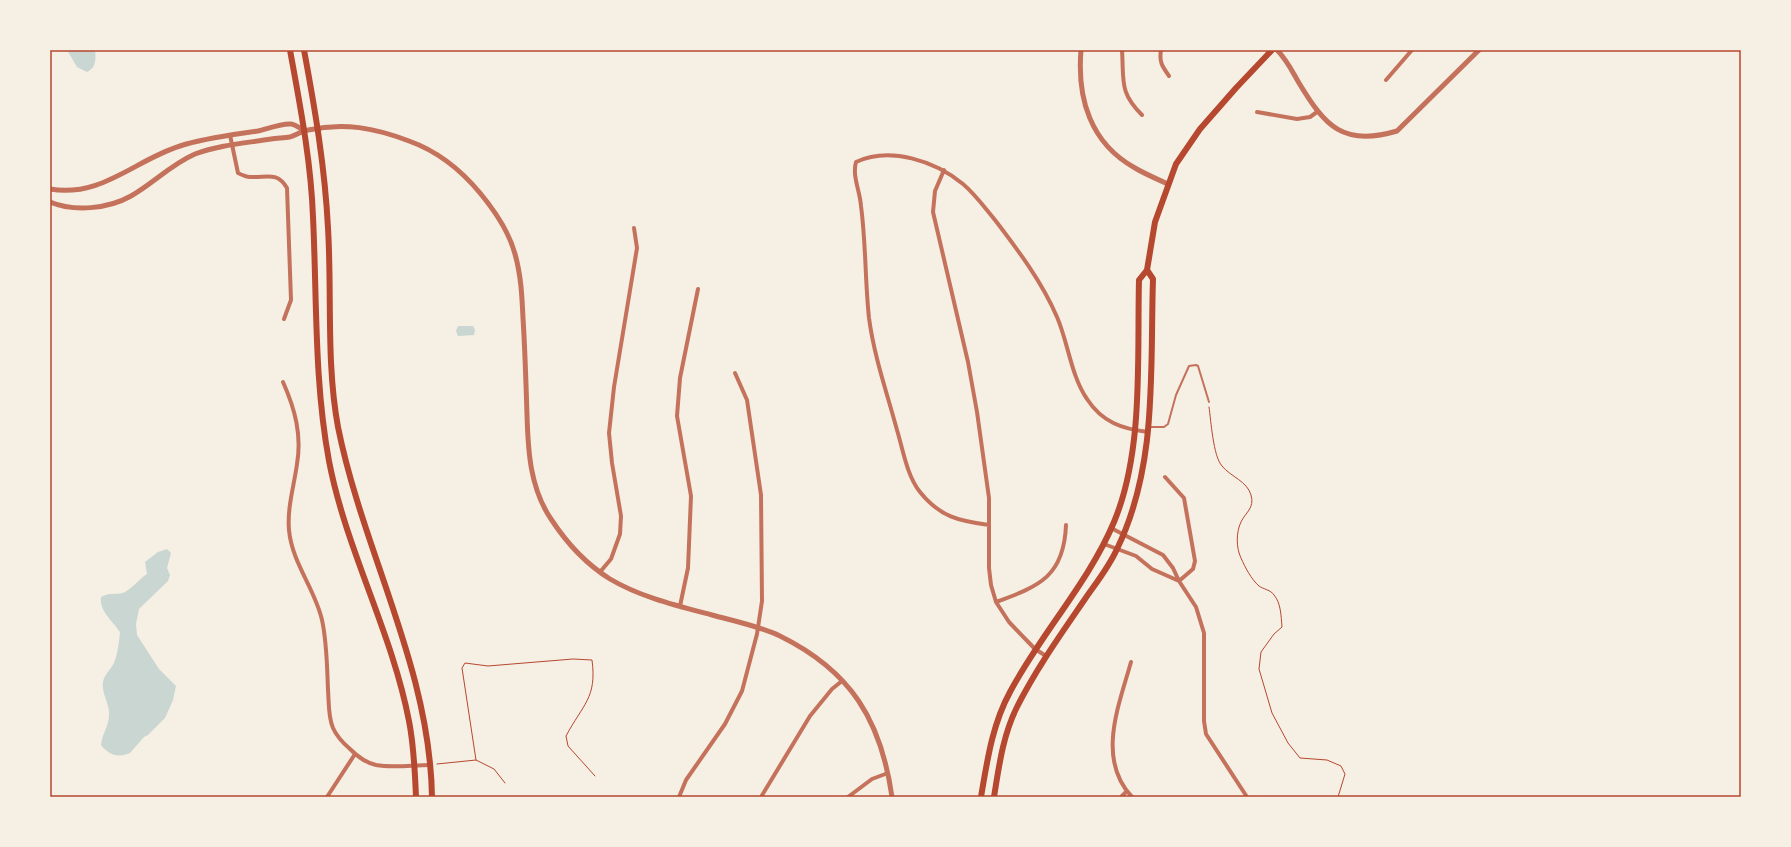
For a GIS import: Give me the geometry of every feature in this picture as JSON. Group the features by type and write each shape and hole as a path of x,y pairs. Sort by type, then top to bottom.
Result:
{"main road":[{"path":"290,50 304,130 313,217 316,351 328,455 343,512 398,678 409,722 416,797"},
{"path":"304,50 318,128 328,215 332,365 338,424 351,483 412,670 425,726 432,797"},
{"path":"981,797 991,742 1009,694 1036,649 1104,544 1124,494 1132,455 1134,430 1139,280 1147,270 1152,233 1168,184 1176,164 1200,129 1272,50"},
{"path":"994,797 1002,749 1017,707 1046,656 1117,549 1132,510 1142,476 1149,430 1153,279 1147,270"}],"street":[{"path":"1082,50 1080,77 1082,96 1095,128 1105,144 1120,158 1134,168 1168,184"},
{"path":"1122,50 1123,79 1126,94 1131,104 1142,115"},
{"path":"1161,50 1159,59 1160,64 1169,76"},
{"path":"1277,50 1286,58 1317,112 1334,128 1349,135 1366,138 1396,132 1479,50"},
{"path":"1386,80 1412,50"},
{"path":"1257,112 1297,119 1310,117 1317,112"},
{"path":"50,189 64,192 80,190 120,175 154,156 180,146 291,124 304,130"},
{"path":"50,202 82,208 112,204 131,196 177,162 200,152 232,145 290,136 304,130 334,126 359,126 406,140 426,148 442,157 474,185 489,204 504,227 515,252 522,285 528,446 536,489 541,502 560,532 572,546 600,572 633,591 757,628 777,635 808,651 842,680 853,692 877,733 888,773 892,797"},
{"path":"230,135 238,173 249,177 275,176 282,180 287,188 291,300 284,319"},
{"path":"989,525 954,519 930,504 919,491 907,464 872,339 866,287 861,205 854,169 856,162 864,158 882,156 902,157 926,162 944,170 964,184 980,201 1014,245 1035,276 1057,316 1078,380 1087,399 1113,424 1134,430 1149,430"},
{"path":"944,170 935,191 933,212 968,362 987,488 989,568 996,602 1009,622 1036,649 1046,656"},
{"path":"600,572 611,559 620,534 621,516 612,463 609,433 614,386 637,248 634,228"},
{"path":"680,606 688,568 691,508 687,472 677,416 680,378 698,288"},
{"path":"680,797 686,780 725,724 742,691 757,634 762,601 761,495 747,400 735,373"},
{"path":"283,382 291,400 296,418 299,443 298,464 289,515 292,546 301,571 316,601 322,619 326,638 329,711 332,727 340,739 355,754 375,764 430,765"},
{"path":"1165,477 1184,498 1195,561 1193,569 1179,581"},
{"path":"996,602 1021,593 1050,575 1061,559 1066,542 1066,525"},
{"path":"1111,528 1163,555 1173,568 1179,581 1196,607 1204,633 1204,721 1206,734 1247,797"},
{"path":"1104,544 1136,556 1152,569 1179,581"},
{"path":"1131,662 1113,728 1113,754 1118,775 1132,797"},
{"path":"761,797 810,716 832,689 842,680"},
{"path":"327,797 355,754"},
{"path":"848,797 872,780 888,773"},
{"path":"1121,797 1127,791"}],"lane":[{"path":"1149,430 1168,424 1174,401 1189,366 1196,364 1198,366 1209,402"}],"path":[{"path":"1209,402 1212,434 1220,464 1231,475 1244,484 1251,496 1252,507 1241,522 1238,536 1240,557 1251,577 1260,586 1274,594 1281,609 1282,627 1274,634 1261,652 1259,669 1272,713 1288,744 1300,758 1327,760 1341,766 1345,774 1338,797"},
{"path":"476,760 462,668 465,663 488,666 573,659 592,660 594,676 591,695 566,736 568,746 595,776"},
{"path":"430,765 476,760 494,769 506,783"}],"shaded area":[{"path":"67,50 95,50 94,66 87,72 77,67"},
{"path":"458,326 473,326 475,330 474,335 458,336 456,331"},
{"path":"167,549 171,553 167,568 170,575 168,581 139,609 136,624 137,635 159,669 176,686 173,700 165,718 148,735 144,737 130,753 126,755 114,755 101,745 109,715 103,682 113,665 118,648 120,632 104,611 101,597 123,593 129,589 147,574 145,562 158,552"}]}
